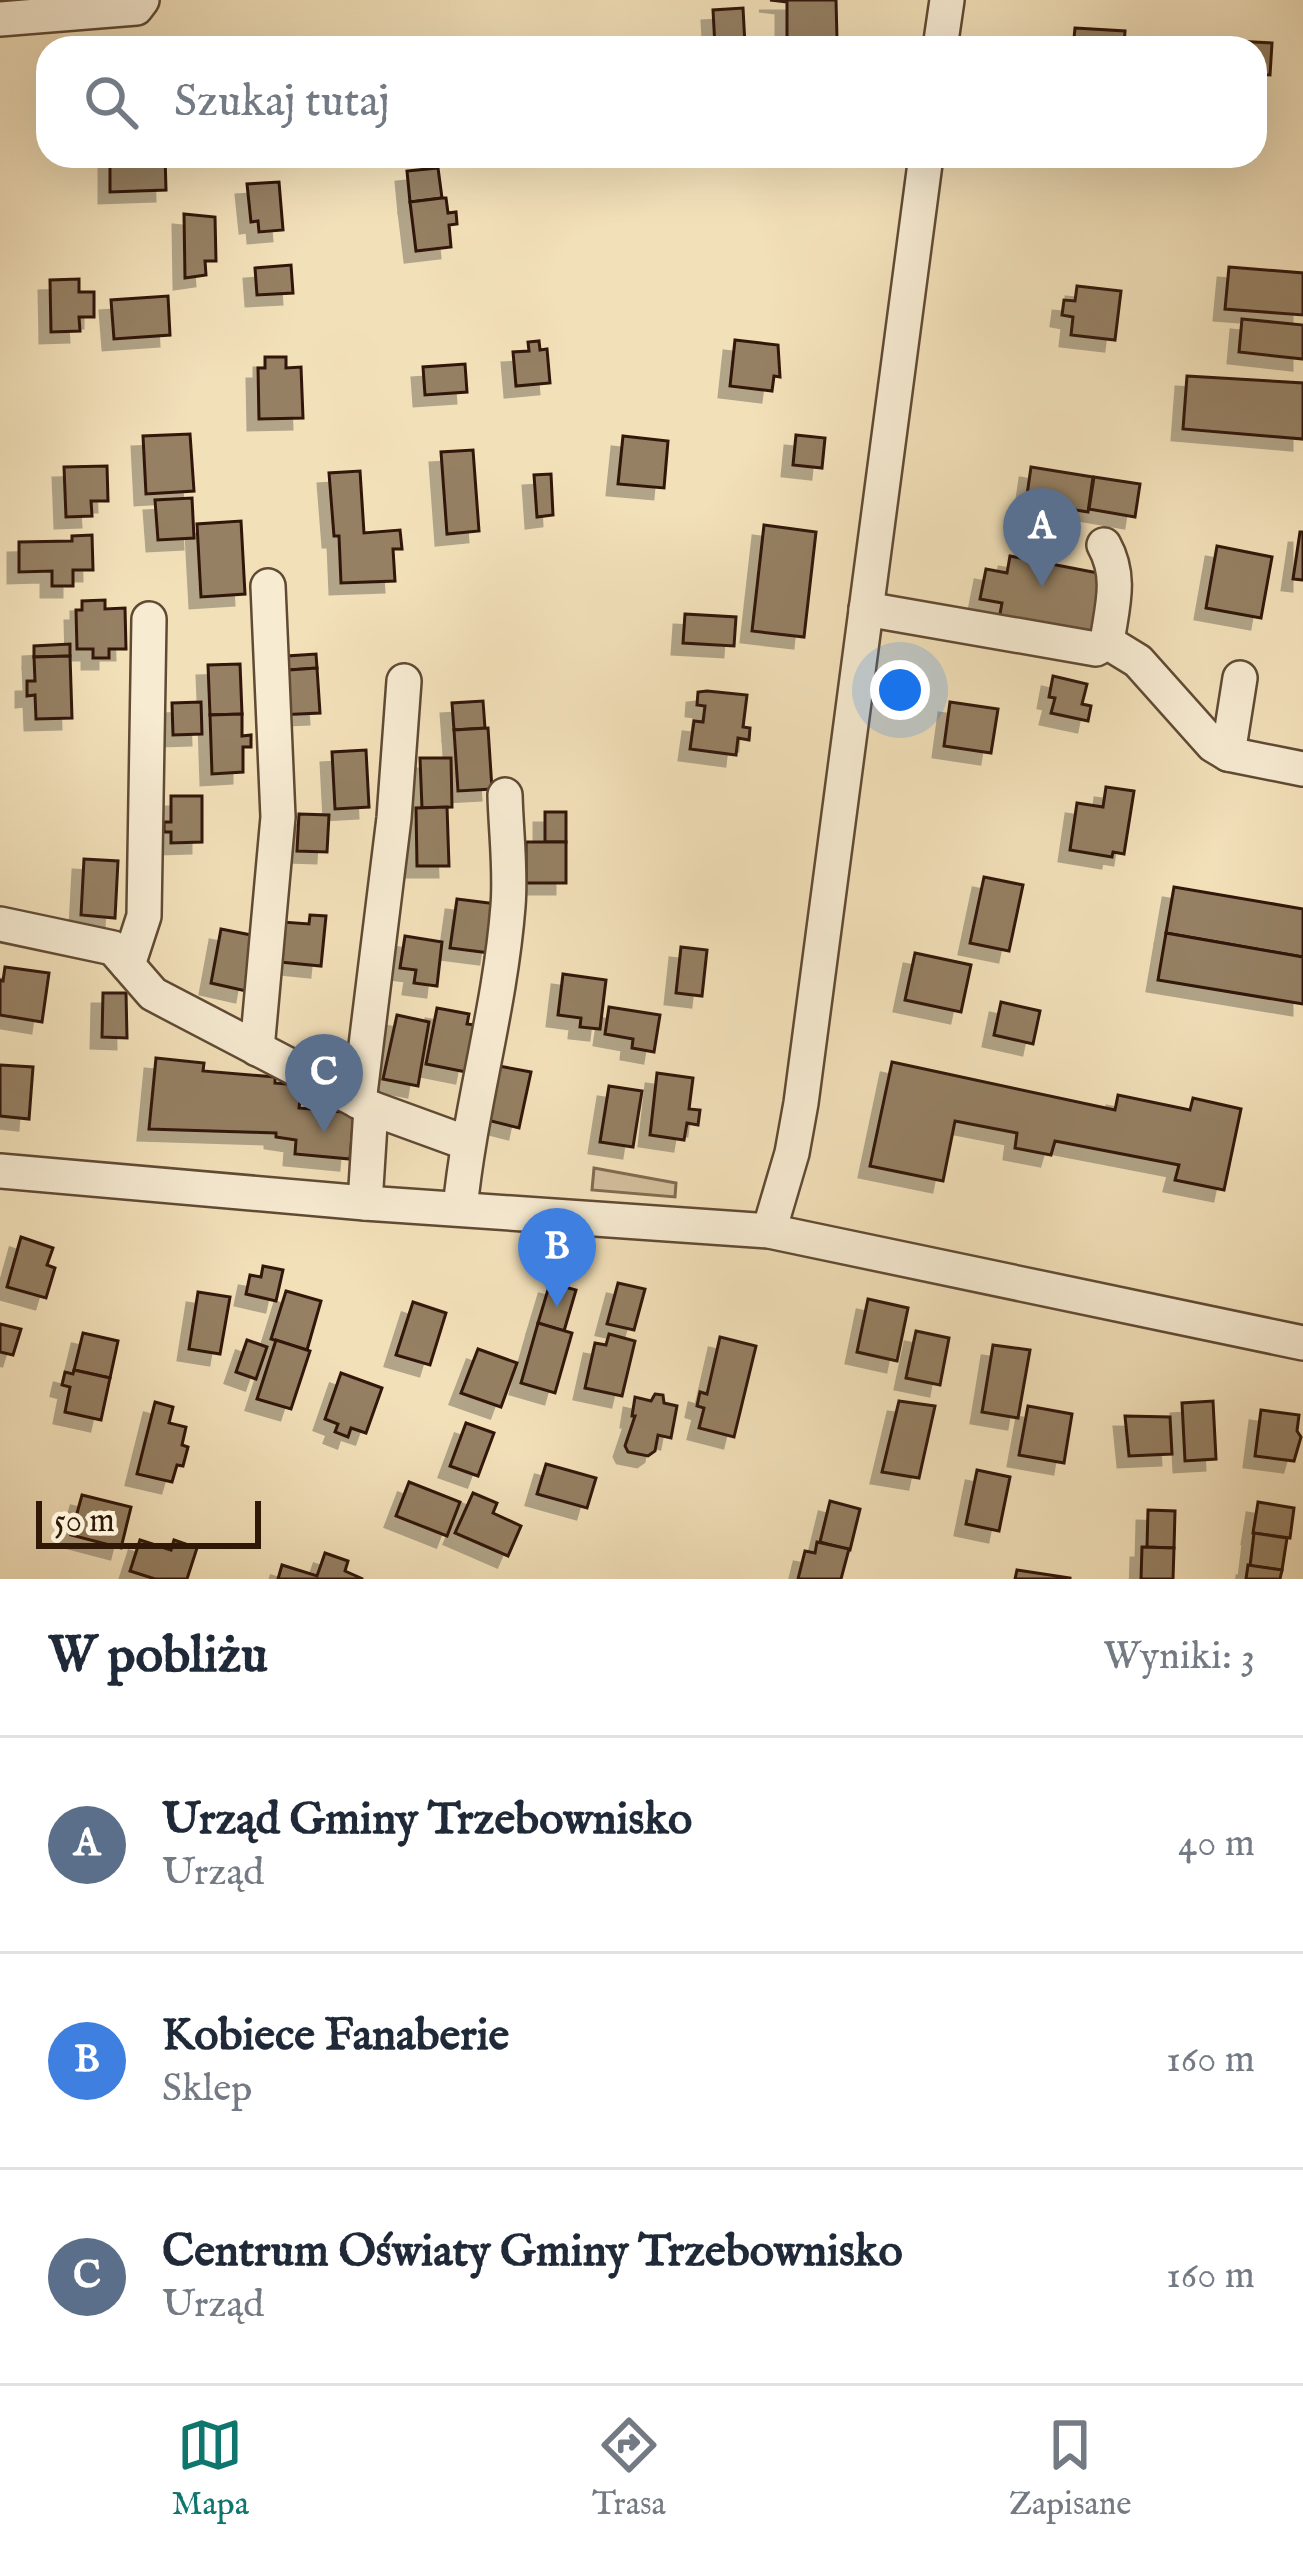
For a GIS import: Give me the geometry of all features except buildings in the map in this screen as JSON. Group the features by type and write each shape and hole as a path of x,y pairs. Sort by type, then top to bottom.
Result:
{"street":[{"path":"0,19 136,8 142,0"},
{"path":"942,36 946,0"},
{"path":"769,1231 802,1103 924,168"},
{"path":"866,609 1096,649 1107,642 1116,580 1104,545"},
{"path":"257,1049 278,818 268,586"},
{"path":"128,965 144,916 149,619"},
{"path":"1107,642 1138,662 1213,745 1228,754 1303,769"},
{"path":"1228,754 1240,679"},
{"path":"364,1203 365,1105 404,681"},
{"path":"460,1209 466,1143 499,980 508,902 505,795"},
{"path":"0,924 113,948 153,994 365,1105 466,1143"},
{"path":"0,1172 769,1231 1303,1343"}],"shaded area":[{"path":"594,1168 676,1183 675,1197 592,1190"}],"place":[{"name":"Urząd Gminy Trzebownisko","path":"1042,587"},
{"name":"Centrum Oświaty Gminy Trzebownisko","path":"324,1133"},
{"name":"Kobiece Fanaberie","path":"557,1307"}]}
